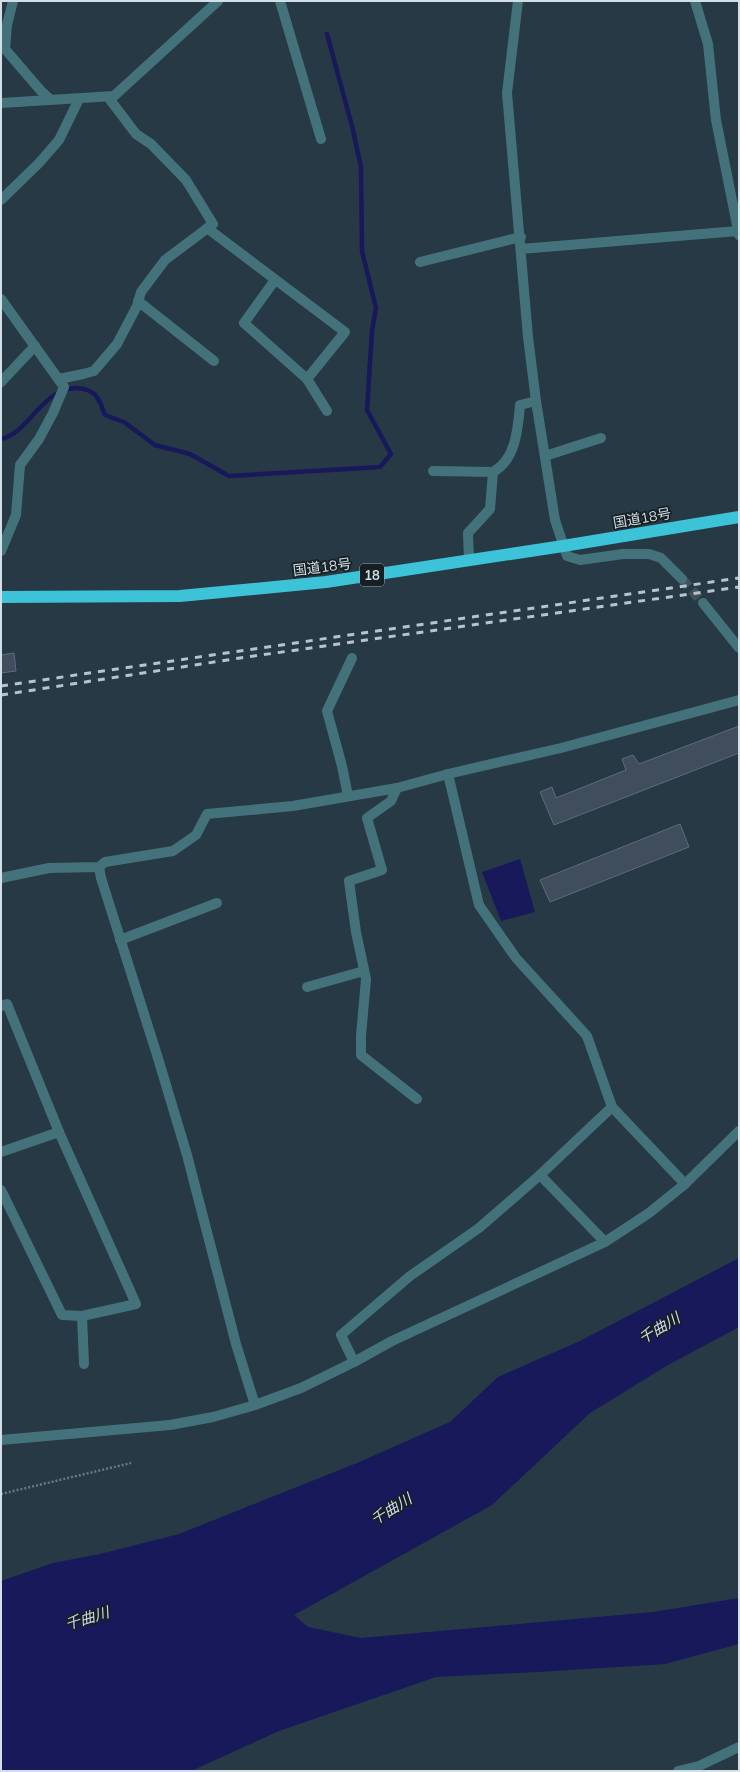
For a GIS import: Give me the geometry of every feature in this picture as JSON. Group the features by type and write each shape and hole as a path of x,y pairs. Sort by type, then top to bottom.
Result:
{"highway":[{"name":"国道18号","path":"1,596 180,596 326,582 469,561 739,517"}],"street":[{"path":"13,1 7,25 5,49 41,91 51,100"},
{"path":"1,103 114,96 218,1"},
{"path":"280,1 322,139"},
{"path":"518,1 507,93 521,237 528,337 536,401 555,520 567,556 580,560 623,554 649,554 661,558 682,579"},
{"path":"695,1 708,44 716,120 739,234"},
{"path":"59,379 94,371 117,344 141,292 165,260 213,224 186,180 151,144 136,134 108,97"},
{"path":"1,200 59,140 79,99"},
{"path":"207,228 345,332 308,379"},
{"path":"521,249 738,231"},
{"path":"420,262 521,237"},
{"path":"275,280 244,323 308,379 327,411"},
{"path":"1,298 64,387 53,413 39,439 20,465 16,515 1,551"},
{"path":"138,301 214,361"},
{"path":"1,382 35,346"},
{"path":"433,472 493,472 498,470 510,454 517,431 520,405 536,401"},
{"path":"545,456 601,438"},
{"path":"469,561 468,533 490,509 493,472"},
{"path":"703,603 739,648"},
{"path":"348,796 342,766 327,711 352,658"},
{"path":"1,878 49,868 99,867 105,862 173,851 196,835 207,814 293,806 397,788 448,774 561,748 739,700"},
{"path":"448,774 479,906 516,958 587,1036 612,1107 685,1184"},
{"path":"397,788 391,800 367,818 382,870 349,881 356,932 366,979 361,1036 361,1055 417,1099"},
{"path":"99,867 120,940 187,1155 236,1344 255,1405"},
{"path":"120,940 217,903"},
{"path":"307,987 364,971"},
{"path":"1,1006 7,1004 59,1132 136,1304 82,1316 62,1315 1,1190"},
{"path":"354,1362 341,1335 410,1276 479,1228 540,1175 612,1107"},
{"path":"1,1440 170,1425 213,1417 255,1405 301,1388 354,1362 392,1341 605,1242 649,1213 685,1184 739,1131"},
{"path":"1,1152 59,1132"},
{"path":"540,1175 605,1242"},
{"path":"82,1316 84,1364"},
{"path":"678,1771 699,1766 739,1747"}],"path":[{"path":"1,1494 131,1463"}],"water":[{"path":"520,859 535,912 501,921 482,872"},
{"name":"千曲川","path":"739,1258 739,1327 668,1365 590,1413 492,1505 294,1615 308,1627 361,1638 653,1612 739,1598 739,1644 665,1664 436,1677 279,1731 191,1771 1,1771 1,1581 53,1563 100,1554 179,1534 357,1463 450,1422 498,1377 580,1341"}],"building":[{"path":"14,653 16,671 1,673 1,655"},
{"path":"739,726 739,753 554,825 540,792 552,787 556,798 626,770 622,759 633,755 639,764"},
{"path":"680,824 689,847 550,902 540,880"}],"waterway":[{"path":"1,439 11,435 19,429 54,395 65,390 77,388 89,390 99,400 105,415 124,422 155,445 190,454 229,476 380,467 391,454 367,410 372,331 376,308 362,251 361,167 352,126 327,34"}],"tunnel":[{"path":"682,579 703,603"}],"railway":[{"path":"1,686 739,578"},
{"path":"1,695 240,658 739,587"}]}
